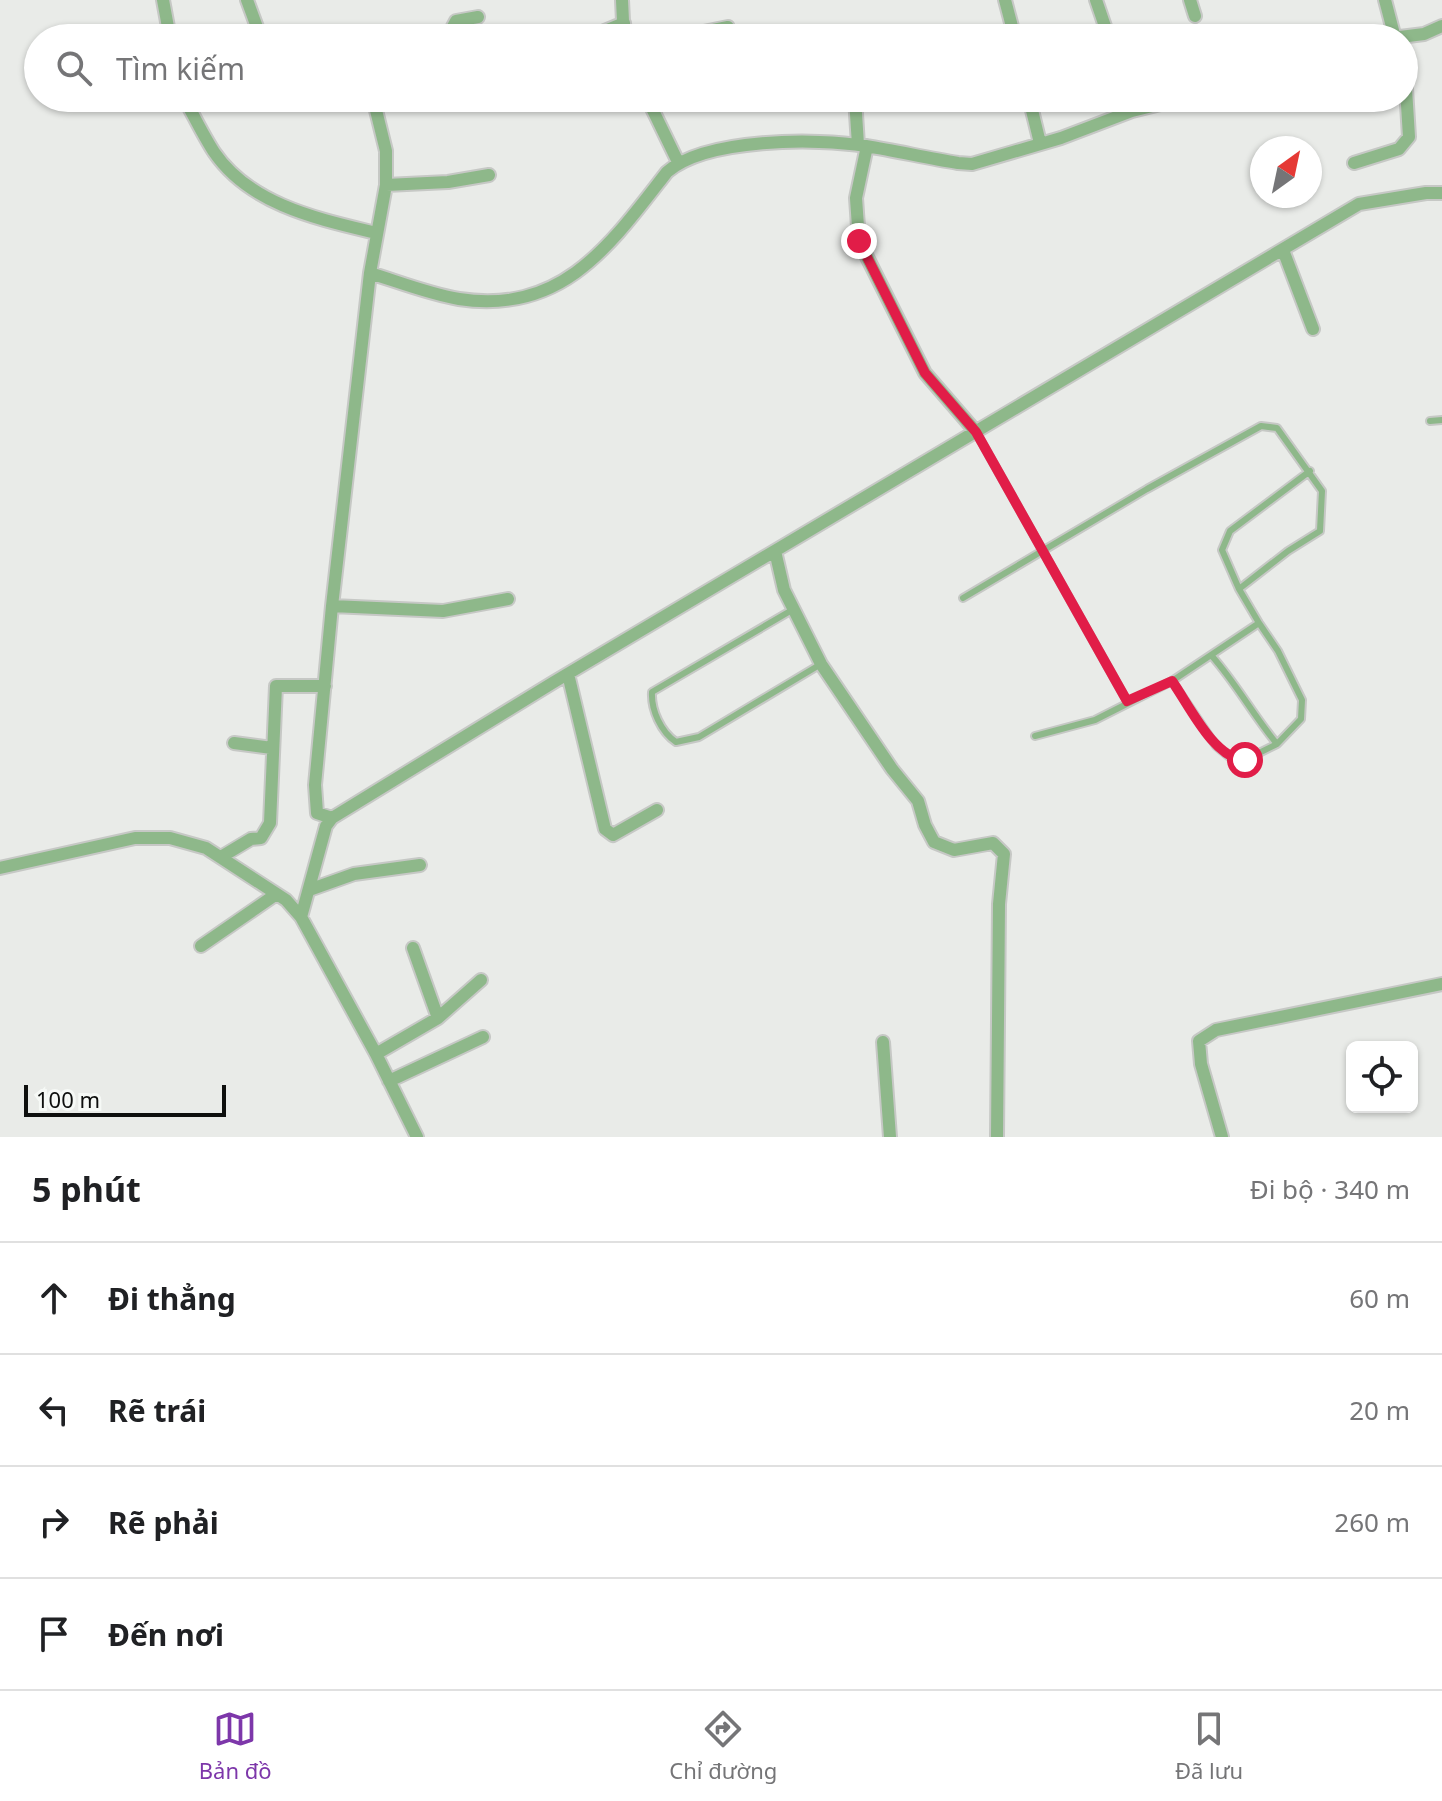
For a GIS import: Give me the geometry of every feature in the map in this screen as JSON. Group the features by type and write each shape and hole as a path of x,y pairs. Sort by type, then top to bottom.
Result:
{"street":[{"path":"163,0 167,24"},
{"path":"247,0 256,24"},
{"path":"622,0 624,23"},
{"path":"1005,0 1011,24"},
{"path":"1096,0 1104,24"},
{"path":"1190,0 1195,16"},
{"path":"1385,0 1393,24"},
{"path":"454,24 456,21 478,17"},
{"path":"1418,35 1442,26"},
{"path":"192,112 215,154 244,182 268,199 321,220 376,233"},
{"path":"332,818 317,813 315,801 332,606 370,273 386,185 386,151 376,112"},
{"path":"654,112 678,162"},
{"path":"857,112 863,146 856,198 859,241 925,373 976,432"},
{"path":"1032,112 1040,143"},
{"path":"370,273 456,298 505,301 554,287 574,276 608,246 678,162 716,150 751,144 823,143 863,146 972,164 1061,138 1115,112"},
{"path":"1354,163 1399,149 1409,137 1407,112"},
{"path":"386,185 448,182 489,175"},
{"path":"301,917 326,826 332,818 568,674 1359,204 1442,193"},
{"path":"1283,250 1313,329"},
{"path":"775,551 792,610 821,664 892,769 918,801 934,842 954,850 993,843 1004,854 999,904 997,1137"},
{"path":"332,606 443,611 508,599"},
{"path":"568,674 605,829 613,835 621,833 657,810"},
{"path":"221,857 251,839 261,838 270,823 276,686 325,686"},
{"path":"234,743 272,748"},
{"path":"0,868 135,838 170,838 206,848 221,857 286,900 301,917 376,1054 417,1137"},
{"path":"309,890 354,874 420,865"},
{"path":"201,946 275,895"},
{"path":"413,948 438,1018"},
{"path":"376,1054 438,1018 481,980"},
{"path":"1222,1137 1201,1064 1199,1041 1204,1035 1442,984"},
{"path":"389,1081 483,1037"},
{"path":"883,1042 890,1137"}],"lane":[{"path":"1430,421 1442,420"},
{"path":"963,598 1261,426 1277,428 1322,491 1320,531 1239,589"},
{"path":"976,432 1127,701"},
{"path":"1172,681 1216,746 1233,760 1245,760 1277,744 1301,719 1302,700 1278,651 1239,589 1222,550 1230,531 1310,471"},
{"path":"792,610 659,686 652,692 658,719 676,742 699,737 821,664"},
{"path":"1035,736 1095,720 1127,701 1172,681 1259,623"},
{"path":"1211,655 1233,679 1277,744"}],"route":[{"path":"859,241 925,373 976,432 1127,701 1172,681 1216,746 1233,760 1245,760"}]}
